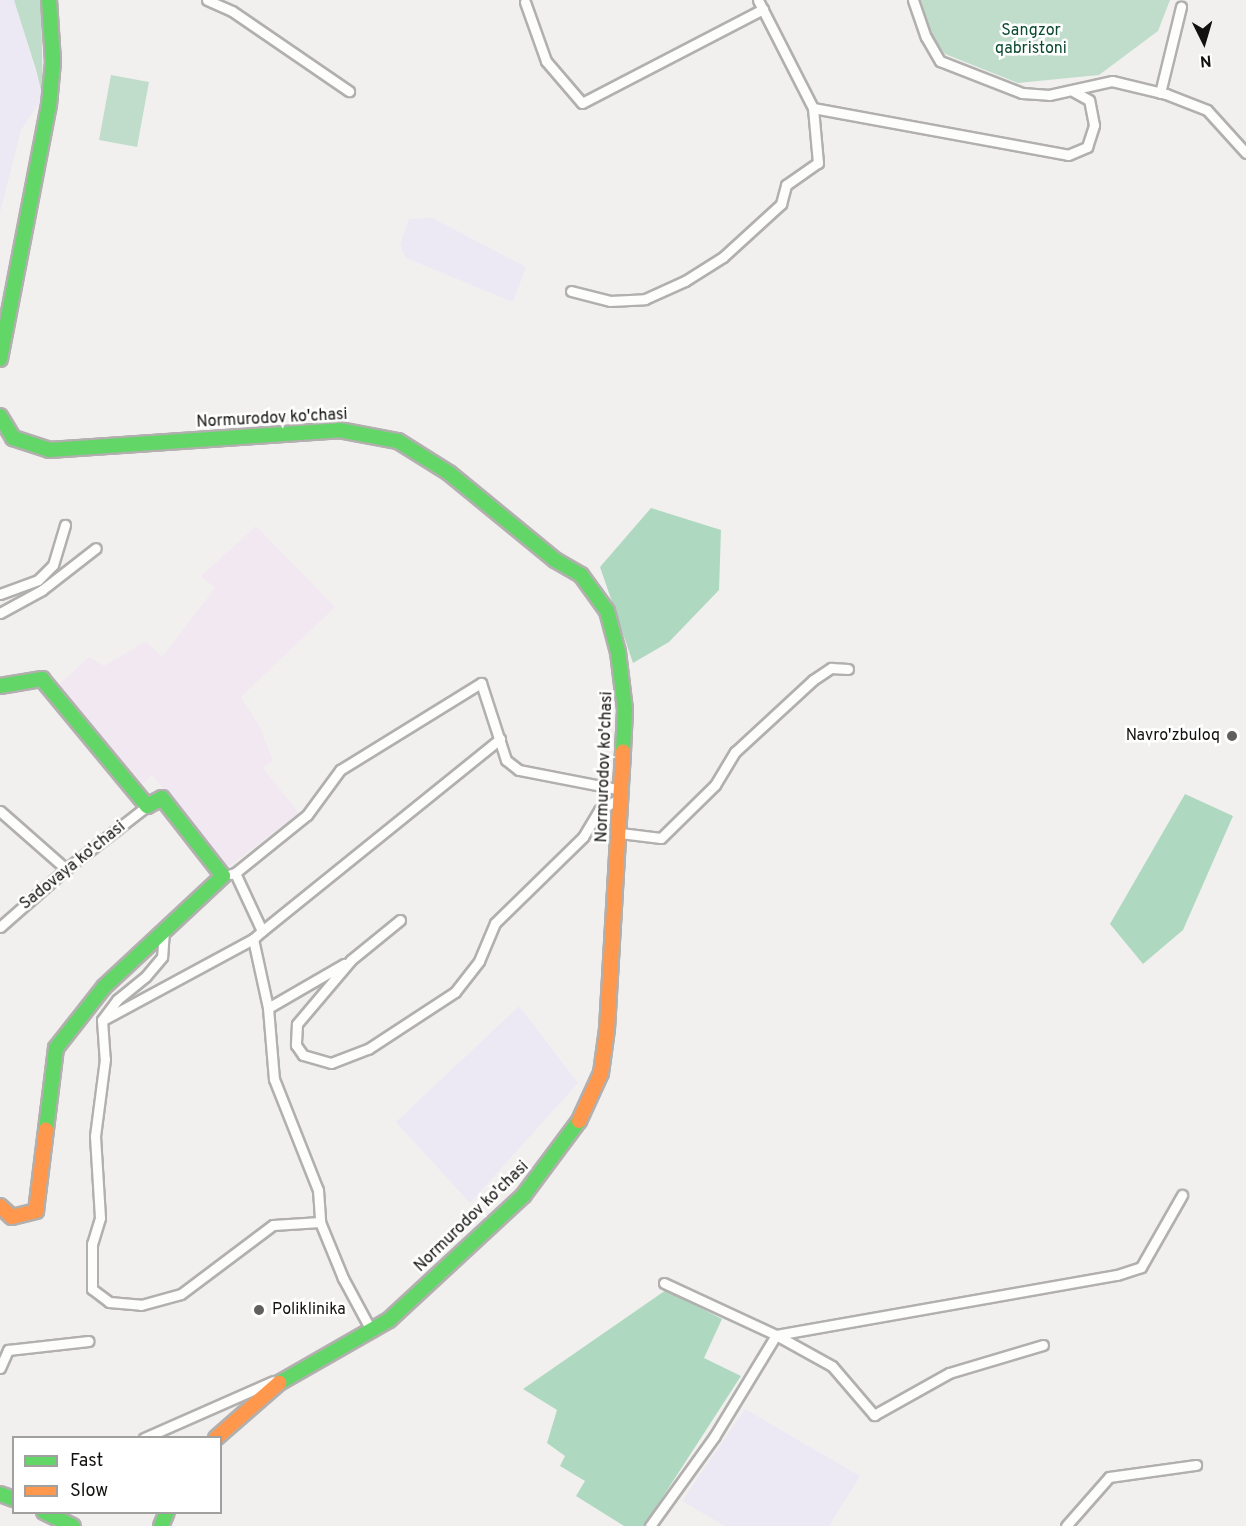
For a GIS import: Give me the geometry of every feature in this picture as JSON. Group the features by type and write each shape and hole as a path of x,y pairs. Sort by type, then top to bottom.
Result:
{"main road":[{"path":"0,359 49,105 53,62 49,0"},
{"name":"Normurodov ko'chasi","path":"0,416 13,438 49,450 339,430 370,433 412,448 448,473 555,560 581,575 600,598 612,624 623,679 622,793 605,1051 593,1095 569,1137 523,1196 372,1332 299,1370 254,1400 217,1436"},
{"path":"0,686 42,679 147,806 162,798 229,874 164,928 104,987 56,1048 36,1211 12,1217 0,1206"},
{"path":"44,1514 56,1526"},
{"path":"46,1514 73,1526"}],"street":[{"path":"207,0 232,11 349,91"},
{"path":"913,0 926,37 940,61 1022,93 1048,95 1112,81 1160,93 1207,110 1246,153"},
{"path":"525,1 546,61 582,103 760,5 813,108 818,163 786,185 781,204 723,257 685,282 645,299 610,301 571,291"},
{"path":"1160,93 1181,7"},
{"path":"813,108 1068,155 1087,147 1094,125 1089,100 1074,91"},
{"path":"0,594 38,580 53,565 65,525"},
{"path":"0,613 42,590 96,548"},
{"path":"620,833 661,838 715,785 735,752 813,680 831,668 848,669"},
{"path":"262,931 229,874 307,815 340,770 481,682 506,760 519,770 622,793"},
{"path":"102,1020 253,939 500,739"},
{"path":"351,960 297,1024 296,1045 303,1055 331,1063 368,1049 455,992 479,961 495,923 583,837 599,810 622,793"},
{"name":"Sadovaya ko'chasi","path":"0,927 66,869 147,806"},
{"path":"0,812 66,869"},
{"path":"268,1008 351,960 400,920"},
{"path":"164,928 162,957 145,977 117,1000 102,1020 105,1059 95,1136 100,1218 92,1244 92,1289 109,1302 141,1305 181,1294 273,1225 320,1222"},
{"path":"253,939 268,1008 274,1079 318,1190 320,1222 342,1278 372,1332"},
{"path":"650,1526 714,1437 776,1335 1116,1275 1141,1267 1182,1195"},
{"path":"664,1283 776,1335 832,1366 874,1415 950,1374 1043,1345"},
{"path":"0,1368 8,1350 88,1341"},
{"path":"146,1436 299,1370"},
{"path":"1066,1526 1109,1477 1196,1465"}],"shaded area":[{"path":"0,0 14,0 16,4 43,98 21,130 0,213"},
{"path":"432,218 526,267 513,302 406,258 400,245 409,219"},
{"path":"256,526 335,607 241,697 260,727 273,761 263,768 299,813 227,868 152,775 140,786 55,688 89,657 104,666 146,641 162,657 215,588 201,576"},
{"path":"519,1006 578,1083 470,1203 396,1122"},
{"path":"745,1409 860,1476 829,1526 725,1526 682,1501"}],"green space":[{"path":"14,0 41,0 43,98 36,70"},
{"name":"Sangzor qabristoni","path":"921,0 1170,0 1158,31 1099,75 1018,83 945,54 930,33"},
{"path":"111,75 149,82 137,147 99,140"},
{"path":"651,508 721,530 719,590 669,642 633,663 600,567"},
{"path":"1185,794 1233,816 1183,930 1143,964 1110,924"},
{"path":"666,1290 722,1319 704,1358 741,1376 644,1526 624,1526 576,1496 585,1481 560,1466 565,1456 547,1443 557,1410 523,1389"}],"traffic: fast":[{"path":"0,359 49,105 53,62 49,0"},
{"path":"0,416 13,438 49,450 339,430 398,441 449,473 555,560 581,575 607,611 618,652 625,710 623,751"},
{"path":"0,686 42,679 147,806 162,798 223,876 104,987 56,1048 46,1130"},
{"path":"279,1383 389,1320 523,1196 579,1121"},
{"path":"0,1494 12,1498"},
{"path":"48,1514 73,1526"},
{"path":"161,1526 166,1514"}],"traffic: slow":[{"path":"579,1121 601,1073 607,1029 623,751"},
{"path":"0,1206 12,1217 36,1211 46,1130"},
{"path":"218,1436 279,1383"}],"place":[{"name":"Navro'zbuloq","path":"1232,736"},
{"name":"Poliklinika","path":"259,1310"}]}
